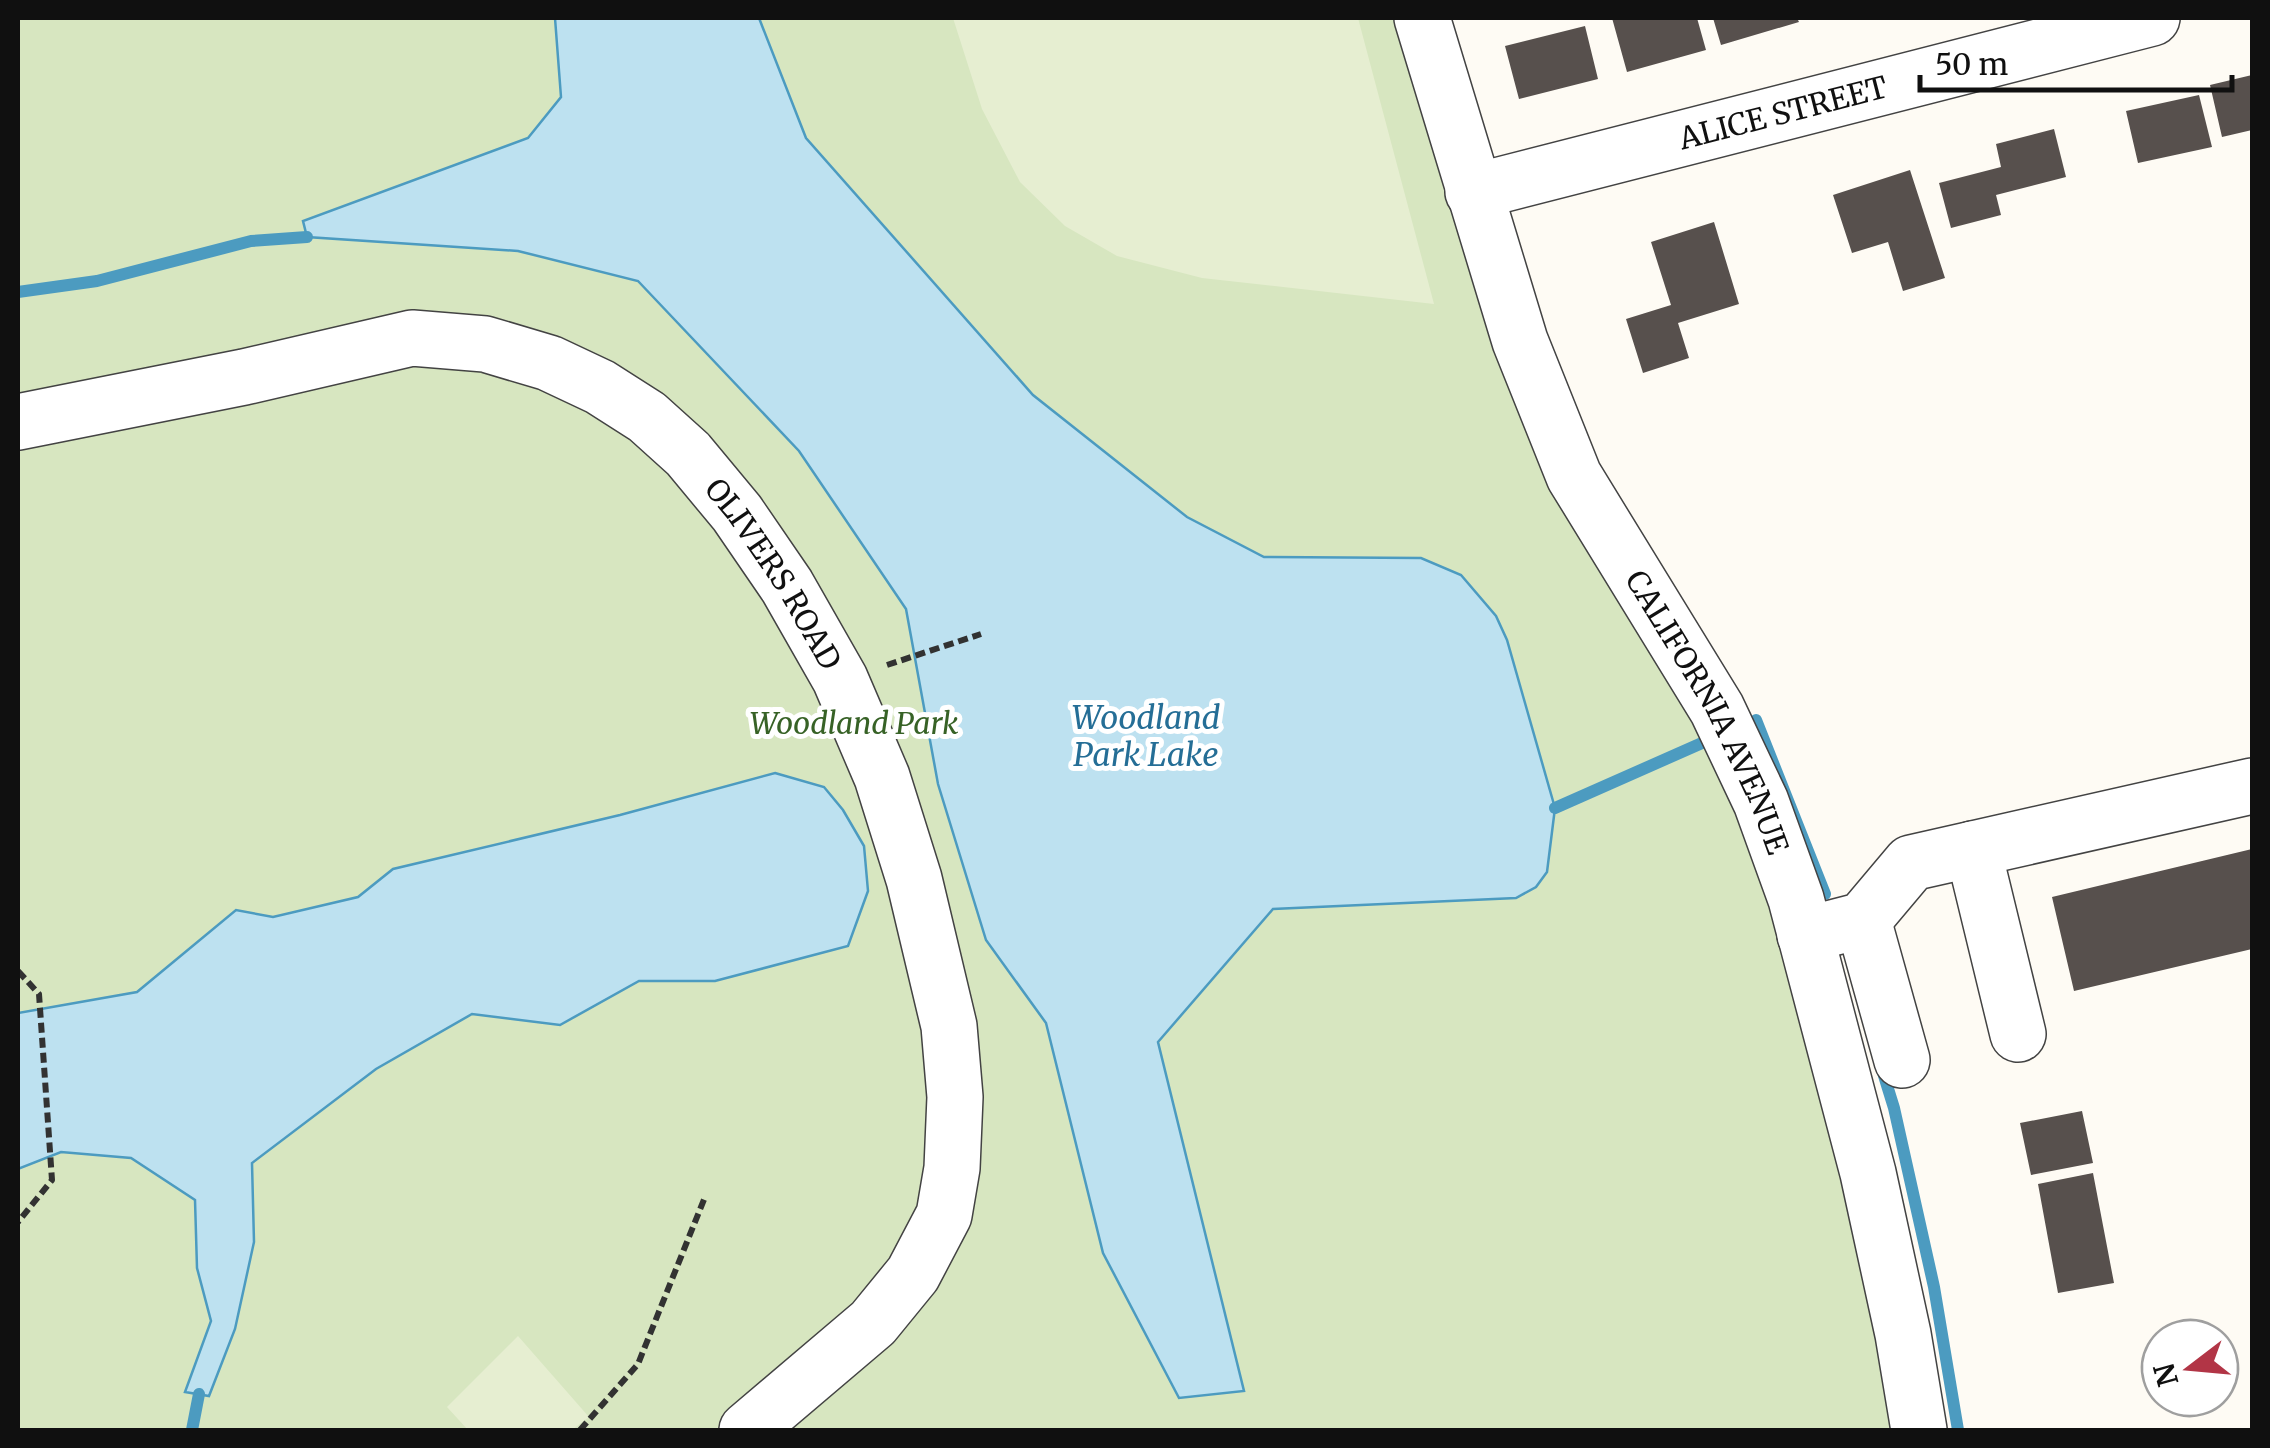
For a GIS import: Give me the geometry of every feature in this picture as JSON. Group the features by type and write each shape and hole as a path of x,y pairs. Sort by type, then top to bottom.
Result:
{"street":[{"name":"CALIFORNIA AVENUE","path":"1422,18 1520,341 1574,476 1716,709 1761,802 1796,899 1868,1173 1920,1430"},
{"name":"ALICE STREET","path":"1473,192 2152,18"},
{"name":"OLIVERS ROAD","path":"18,422 244,377 412,338 485,344 549,363 600,386 646,417 688,454 737,513 787,586 840,679 882,778 914,879 949,1026 955,1097 952,1168 944,1215 913,1274 873,1323 747,1430"},
{"path":"1805,935 1863,920 1911,862 2252,786"},
{"path":"1973,849 2018,1034"},
{"path":"1863,920 1902,1060"}],"path":[{"path":"901,660 980,634"},
{"path":"18,971 39,994 52,1180 18,1222"},
{"path":"580,1430 638,1364 705,1197"}],"green space":[{"name":"Woodland Park","path":"18,18 1421,18 1574,476 1738,754 1920,1430 18,1430"},
{"path":"953,18 1358,18 1434,304 1202,278 1117,256 1065,226 1020,182 982,109"},
{"path":"518,1336 589,1417 572,1430 468,1430 447,1407"}],"water":[{"name":"Woodland Park Lake","path":"555,18 759,18 806,138 1033,395 1187,517 1264,557 1421,558 1461,575 1496,616 1507,640 1555,808 1547,872 1536,887 1516,898 1273,909 1158,1042 1244,1391 1179,1398 1103,1253 1046,1023 986,940 938,784 906,609 799,451 638,281 518,251 307,237 303,221 528,138 561,97"},
{"path":"775,773 824,787 864,846 868,891 848,946 715,981 639,981 560,1025 472,1014 376,1069 252,1163 254,1242 235,1329 209,1396 185,1392 211,1321 197,1268 195,1200 131,1158 61,1152 18,1169 18,1013 137,992 236,910 273,917 358,897 393,869"}],"building":[{"path":"1612,18 1697,18 1706,50 1627,72"},
{"path":"1713,18 1797,18 1799,22 1721,45"},
{"path":"1585,26 1598,79 1519,99 1505,46"},
{"path":"2252,75 2252,130 2222,137 2210,85"},
{"path":"2199,95 2212,147 2138,163 2126,111"},
{"path":"2054,129 2066,177 1996,195 2001,215 1951,228 1939,183 2001,167 1996,144"},
{"path":"1910,170 1945,278 1903,291 1888,242 1852,253 1833,195"},
{"path":"1714,222 1739,304 1678,323 1689,358 1643,373 1626,319 1671,305 1651,242"},
{"path":"2252,849 2252,949 2074,991 2052,897"},
{"path":"2082,1111 2093,1163 2031,1175 2020,1123"},
{"path":"2093,1173 2114,1283 2058,1293 2038,1184"}],"waterway":[{"path":"18,292 97,281 251,241 307,237"},
{"path":"1756,720 1825,894"},
{"path":"1555,808 1702,743"},
{"path":"1881,1066 1934,1287 1958,1430"},
{"path":"192,1430 199,1394"}]}
